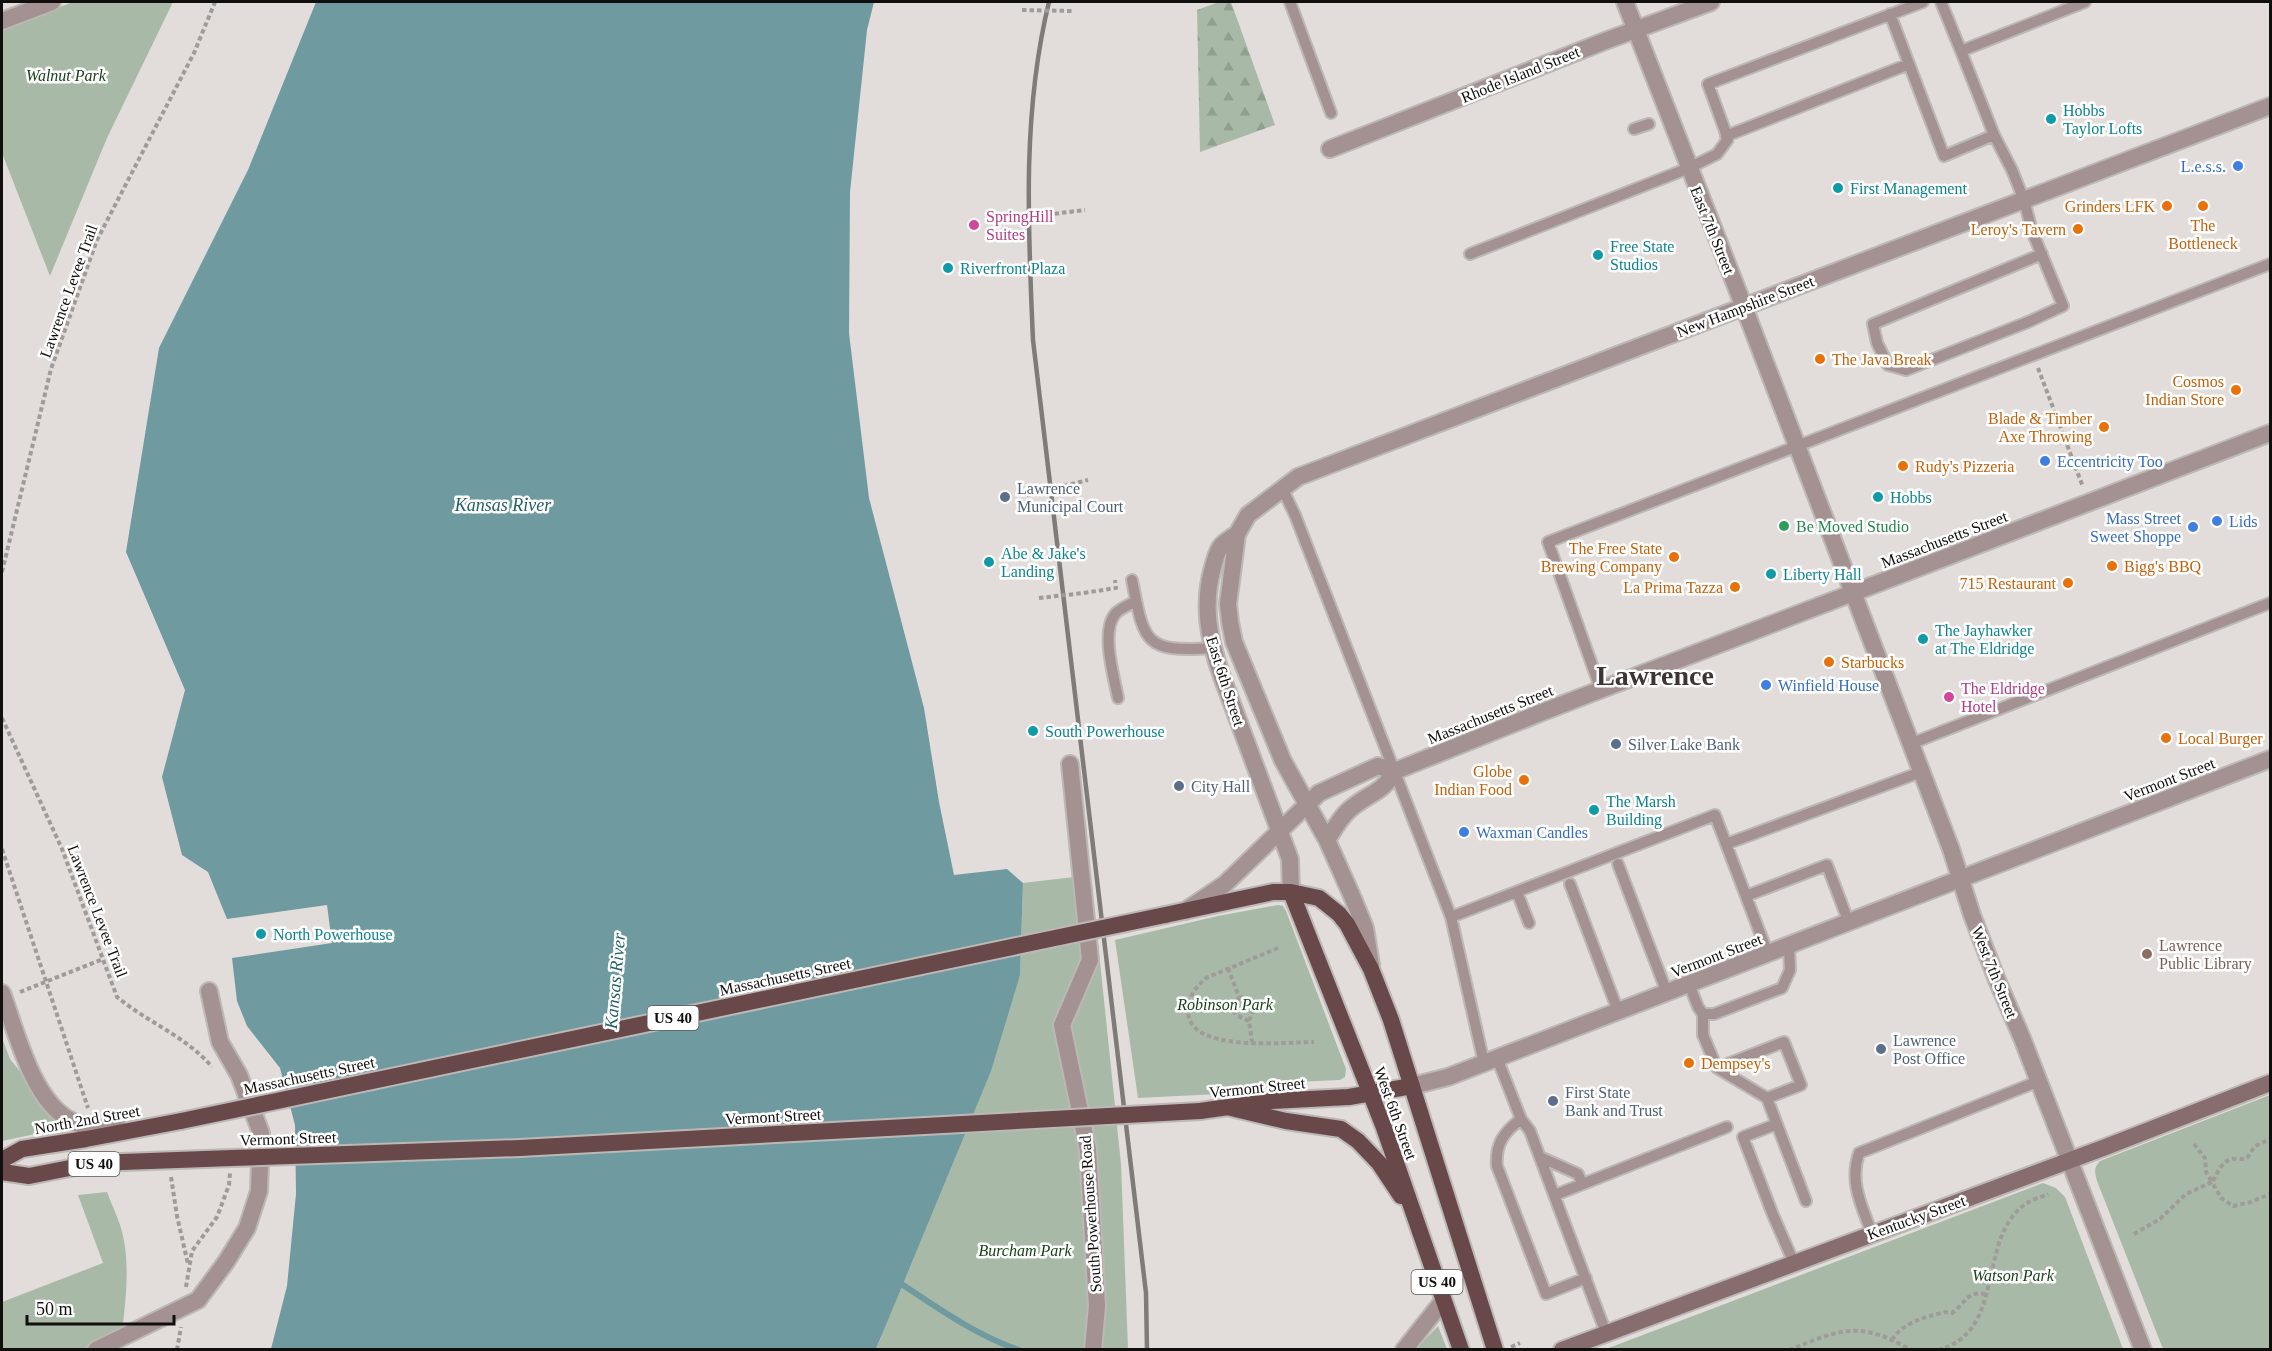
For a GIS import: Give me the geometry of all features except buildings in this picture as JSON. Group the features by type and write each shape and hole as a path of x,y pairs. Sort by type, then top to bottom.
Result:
{"highway":[{"name":"Massachusetts Street","path":"181,1120 1270,892 1292,892"},
{"name":"West 6th Street","path":"1292,892 1319,898 1339,914 1347,924 1371,969 1412,1086 1495,1350"},
{"name":"West 6th Street","path":"1292,892 1370,1093 1461,1350"},
{"name":"Vermont Street","path":"2,1172 28,1176 95,1163 520,1148 1200,1111 1271,1101 1349,1097 1412,1086"},
{"name":"US 40","path":"1231,1108 1286,1121 1341,1129 1348,1133 1379,1164 1414,1215"},
{"name":"North 2nd Street","path":"2,1160 22,1149 181,1120"}],"main road":[{"name":"Kentucky Street","path":"1562,1350 2271,1083"}],"street":[{"path":"2,21 52,2"},
{"name":"East 7th Street","path":"1625,2 1853,594"},
{"name":"Rhode Island Street","path":"1330,149 1711,2"},
{"name":"New Hampshire Street","path":"1237,534 1248,515 1298,477 2271,105"},
{"name":"Massachusetts Street","path":"1185,911 1226,884 1319,793 1377,766 1395,771 2271,433"},
{"name":"East 6th Street","path":"1237,534 1221,546 1208,584 1208,623 1212,648 1280,831"},
{"name":"East 6th Street","path":"1237,534 1228,604 1234,642 1283,761 1307,803"},
{"name":"West 7th Street","path":"1853,594 1997,980 2039,1081 2143,1350"},
{"name":"Vermont Street","path":"1412,1086 1448,1077 2271,759"},
{"name":"South Powerhouse Road","path":"1070,764 1090,960 1062,1025 1088,1150 1097,1306 1094,1350"},
{"name":"Massachusetts Street","path":"1327,840 1336,824 1350,809 1387,786 1395,771"},
{"name":"West 6th Street","path":"1307,803 1327,840 1365,928 1371,969"},
{"name":"West 6th Street","path":"1280,831 1290,859 1292,892"},
{"path":"96,1350 198,1300 247,1228 259,1191 261,1133 239,1075 220,1042 209,991"},
{"path":"2,993 32,1073 40,1091 53,1108 78,1124 128,1130"},
{"path":"1404,1350 1443,1301"}],"lane":[{"path":"1470,254 1689,168 1717,154 1728,139 1708,84 1923,2"},
{"path":"1941,2 1994,135 2012,170 2024,200 2032,231 2042,254 2063,306 1906,370 1887,365 1877,343 1873,324 2042,254"},
{"path":"1961,51 2085,2"},
{"path":"1295,3 1331,113"},
{"path":"1890,14 1944,156 1994,135"},
{"path":"1726,136 1910,64"},
{"path":"1634,129 1649,124"},
{"path":"1601,690 1548,542 2271,264"},
{"path":"1282,488 1295,515 1451,917 1491,1060 1521,1119 1530,1131 1606,1333"},
{"path":"1132,580 1140,622 1147,636 1158,646 1171,650 1212,648"},
{"path":"1118,698 1108,632 1112,618 1117,612 1136,601"},
{"path":"1910,744 2271,603"},
{"path":"1726,844 1921,772"},
{"path":"1451,917 1715,815 1768,954"},
{"path":"1618,864 1667,993"},
{"path":"1746,896 1827,865 1849,923"},
{"path":"1570,884 1618,1011"},
{"path":"1517,892 1528,923"},
{"path":"1703,1014 1714,1014 1782,988 1790,970 1789,946"},
{"path":"1689,984 1703,1014 1703,1035 1717,1068 1767,1098 1806,1201"},
{"path":"1717,1068 1784,1042 1801,1086 1767,1098"},
{"path":"1872,1234 1856,1189 1854,1167 1859,1153 2039,1081"},
{"path":"1521,1119 1503,1136 1496,1156 1497,1166 1546,1294 1586,1278"},
{"path":"1777,1124 1743,1137 1794,1263"},
{"path":"1555,1195 1727,1127"},
{"path":"1540,1156 1578,1174 1582,1184"}],"path":[{"name":"Lawrence Levee Trail","path":"2,572 51,369 97,240 194,53 215,2"},
{"path":"1022,10 1073,11"},
{"path":"994,221 1085,210"},
{"path":"2034,356 2088,502"},
{"path":"1027,495 1088,480"},
{"path":"1039,598 1116,588 1115,580"},
{"name":"Lawrence Levee Trail","path":"2,718 62,849 117,997 189,1046 211,1065 215,1073"},
{"path":"2,849 91,1115"},
{"path":"1278,948 1206,978 1197,986 1188,1003 1187,1013 1190,1023 1197,1030 1220,1040 1314,1042"},
{"path":"19,992 103,959"},
{"path":"1228,968 1239,997"},
{"path":"1239,997 1246,998 1253,1003 1254,1009 1250,1021 1252,1042"},
{"path":"1239,997 1232,1008 1236,1015 1250,1021"},
{"path":"2134,1234 2160,1219 2186,1194 2212,1182 2224,1163 2232,1159 2247,1158 2255,1146 2271,1139"},
{"path":"2194,1144 2205,1158 2206,1172 2221,1198 2233,1206 2271,1194"},
{"path":"177,1350 192,1251 217,1217 224,1201 230,1185 232,1158"},
{"path":"171,1174 177,1216 189,1265"},
{"path":"1938,1350 1965,1337 1972,1330 1981,1311 2006,1227 2026,1203 2048,1194"},
{"path":"1892,1340 1898,1329 1906,1325 1946,1312 1952,1313 1968,1296 1975,1292 1985,1294"},
{"path":"1789,1350 1841,1331 1872,1333 1912,1350"}],"green space":[{"name":"Walnut Park","path":"73,2 173,2 107,138 50,276 2,153 2,29"},
{"path":"1219,2 1231,2 1275,125 1200,152 1197,10"},
{"name":"Burcham Park","path":"1091,875 1121,1164 1128,1349 876,1350 1020,975 1023,883"},
{"name":"Robinson Park","path":"1283,906 1286,911 1346,1069 1345,1077 1340,1080 1273,1083 1218,1094 1138,1098 1115,940 1218,916"},
{"path":"2,1038 10,1059 23,1075 42,1108 60,1124 59,1129 2,1141"},
{"path":"2270,1095 2270,1349 2163,1349 2097,1181 2095,1168 2100,1161"},
{"name":"Watson Park","path":"2043,1183 2056,1188 2065,1197 2123,1349 1606,1349"},
{"path":"107,1192 120,1225 125,1250 126,1292 120,1349 2,1350 2,1302 103,1263 78,1195"},
{"path":"1438,1326 1447,1349 1415,1350"}],"water":[{"name":"Kansas River","path":"316,2 874,2 867,30 850,192 849,333 869,498 924,708 939,802 954,875 1007,869 1023,883 1020,975 991,1071 876,1349 271,1349 287,1286 296,1194 295,1125 280,1068 247,1026 237,1001 232,958 332,943 327,905 227,919 208,872 182,855 162,777 185,690 126,552 159,348 248,170"}],"waterway":[{"path":"897,1281 971,1328 1019,1350"}],"railway":[{"path":"1049,2 1040,43 1031,127 1029,212 1033,340 1146,1293 1147,1350"}],"place":[{"name":"Hobbs Taylor Lofts","path":"2051,119"},
{"name":"L.e.s.s.","path":"2238,166"},
{"name":"First Management","path":"1838,188"},
{"name":"Grinders LFK","path":"2167,206"},
{"name":"The Bottleneck","path":"2203,206"},
{"name":"SpringHill Suites","path":"974,225"},
{"name":"Leroy's Tavern","path":"2078,229"},
{"name":"Free State Studios","path":"1598,255"},
{"name":"Riverfront Plaza","path":"948,268"},
{"name":"The Java Break","path":"1820,359"},
{"name":"Cosmos Indian Store","path":"2236,390"},
{"name":"Blade & Timber Axe Throwing","path":"2104,427"},
{"name":"Eccentricity Too","path":"2045,461"},
{"name":"Rudy's Pizzeria","path":"1903,466"},
{"name":"Lawrence Municipal Court","path":"1005,497"},
{"name":"Hobbs","path":"1878,497"},
{"name":"Lids","path":"2217,521"},
{"name":"Be Moved Studio","path":"1784,526"},
{"name":"Mass Street Sweet Shoppe","path":"2193,527"},
{"name":"The Free State Brewing Company","path":"1674,557"},
{"name":"Abe & Jake's Landing","path":"989,562"},
{"name":"Bigg's BBQ","path":"2112,566"},
{"name":"Liberty Hall","path":"1771,574"},
{"name":"715 Restaurant","path":"2068,583"},
{"name":"La Prima Tazza","path":"1735,587"},
{"name":"The Jayhawker at The Eldridge","path":"1923,639"},
{"name":"Starbucks","path":"1829,662"},
{"name":"Winfield House","path":"1766,685"},
{"name":"The Eldridge Hotel","path":"1949,697"},
{"name":"South Powerhouse","path":"1033,731"},
{"name":"Local Burger","path":"2166,738"},
{"name":"Silver Lake Bank","path":"1616,744"},
{"name":"Globe Indian Food","path":"1524,780"},
{"name":"City Hall","path":"1179,786"},
{"name":"The Marsh Building","path":"1594,810"},
{"name":"Waxman Candles","path":"1464,832"},
{"name":"North Powerhouse","path":"261,934"},
{"name":"Lawrence Public Library","path":"2147,954"},
{"name":"Lawrence Post Office","path":"1881,1049"},
{"name":"Dempsey's","path":"1689,1063"},
{"name":"First State Bank and Trust","path":"1553,1101"}],"district":[{"name":"Lawrence","path":"1655,675"}]}
